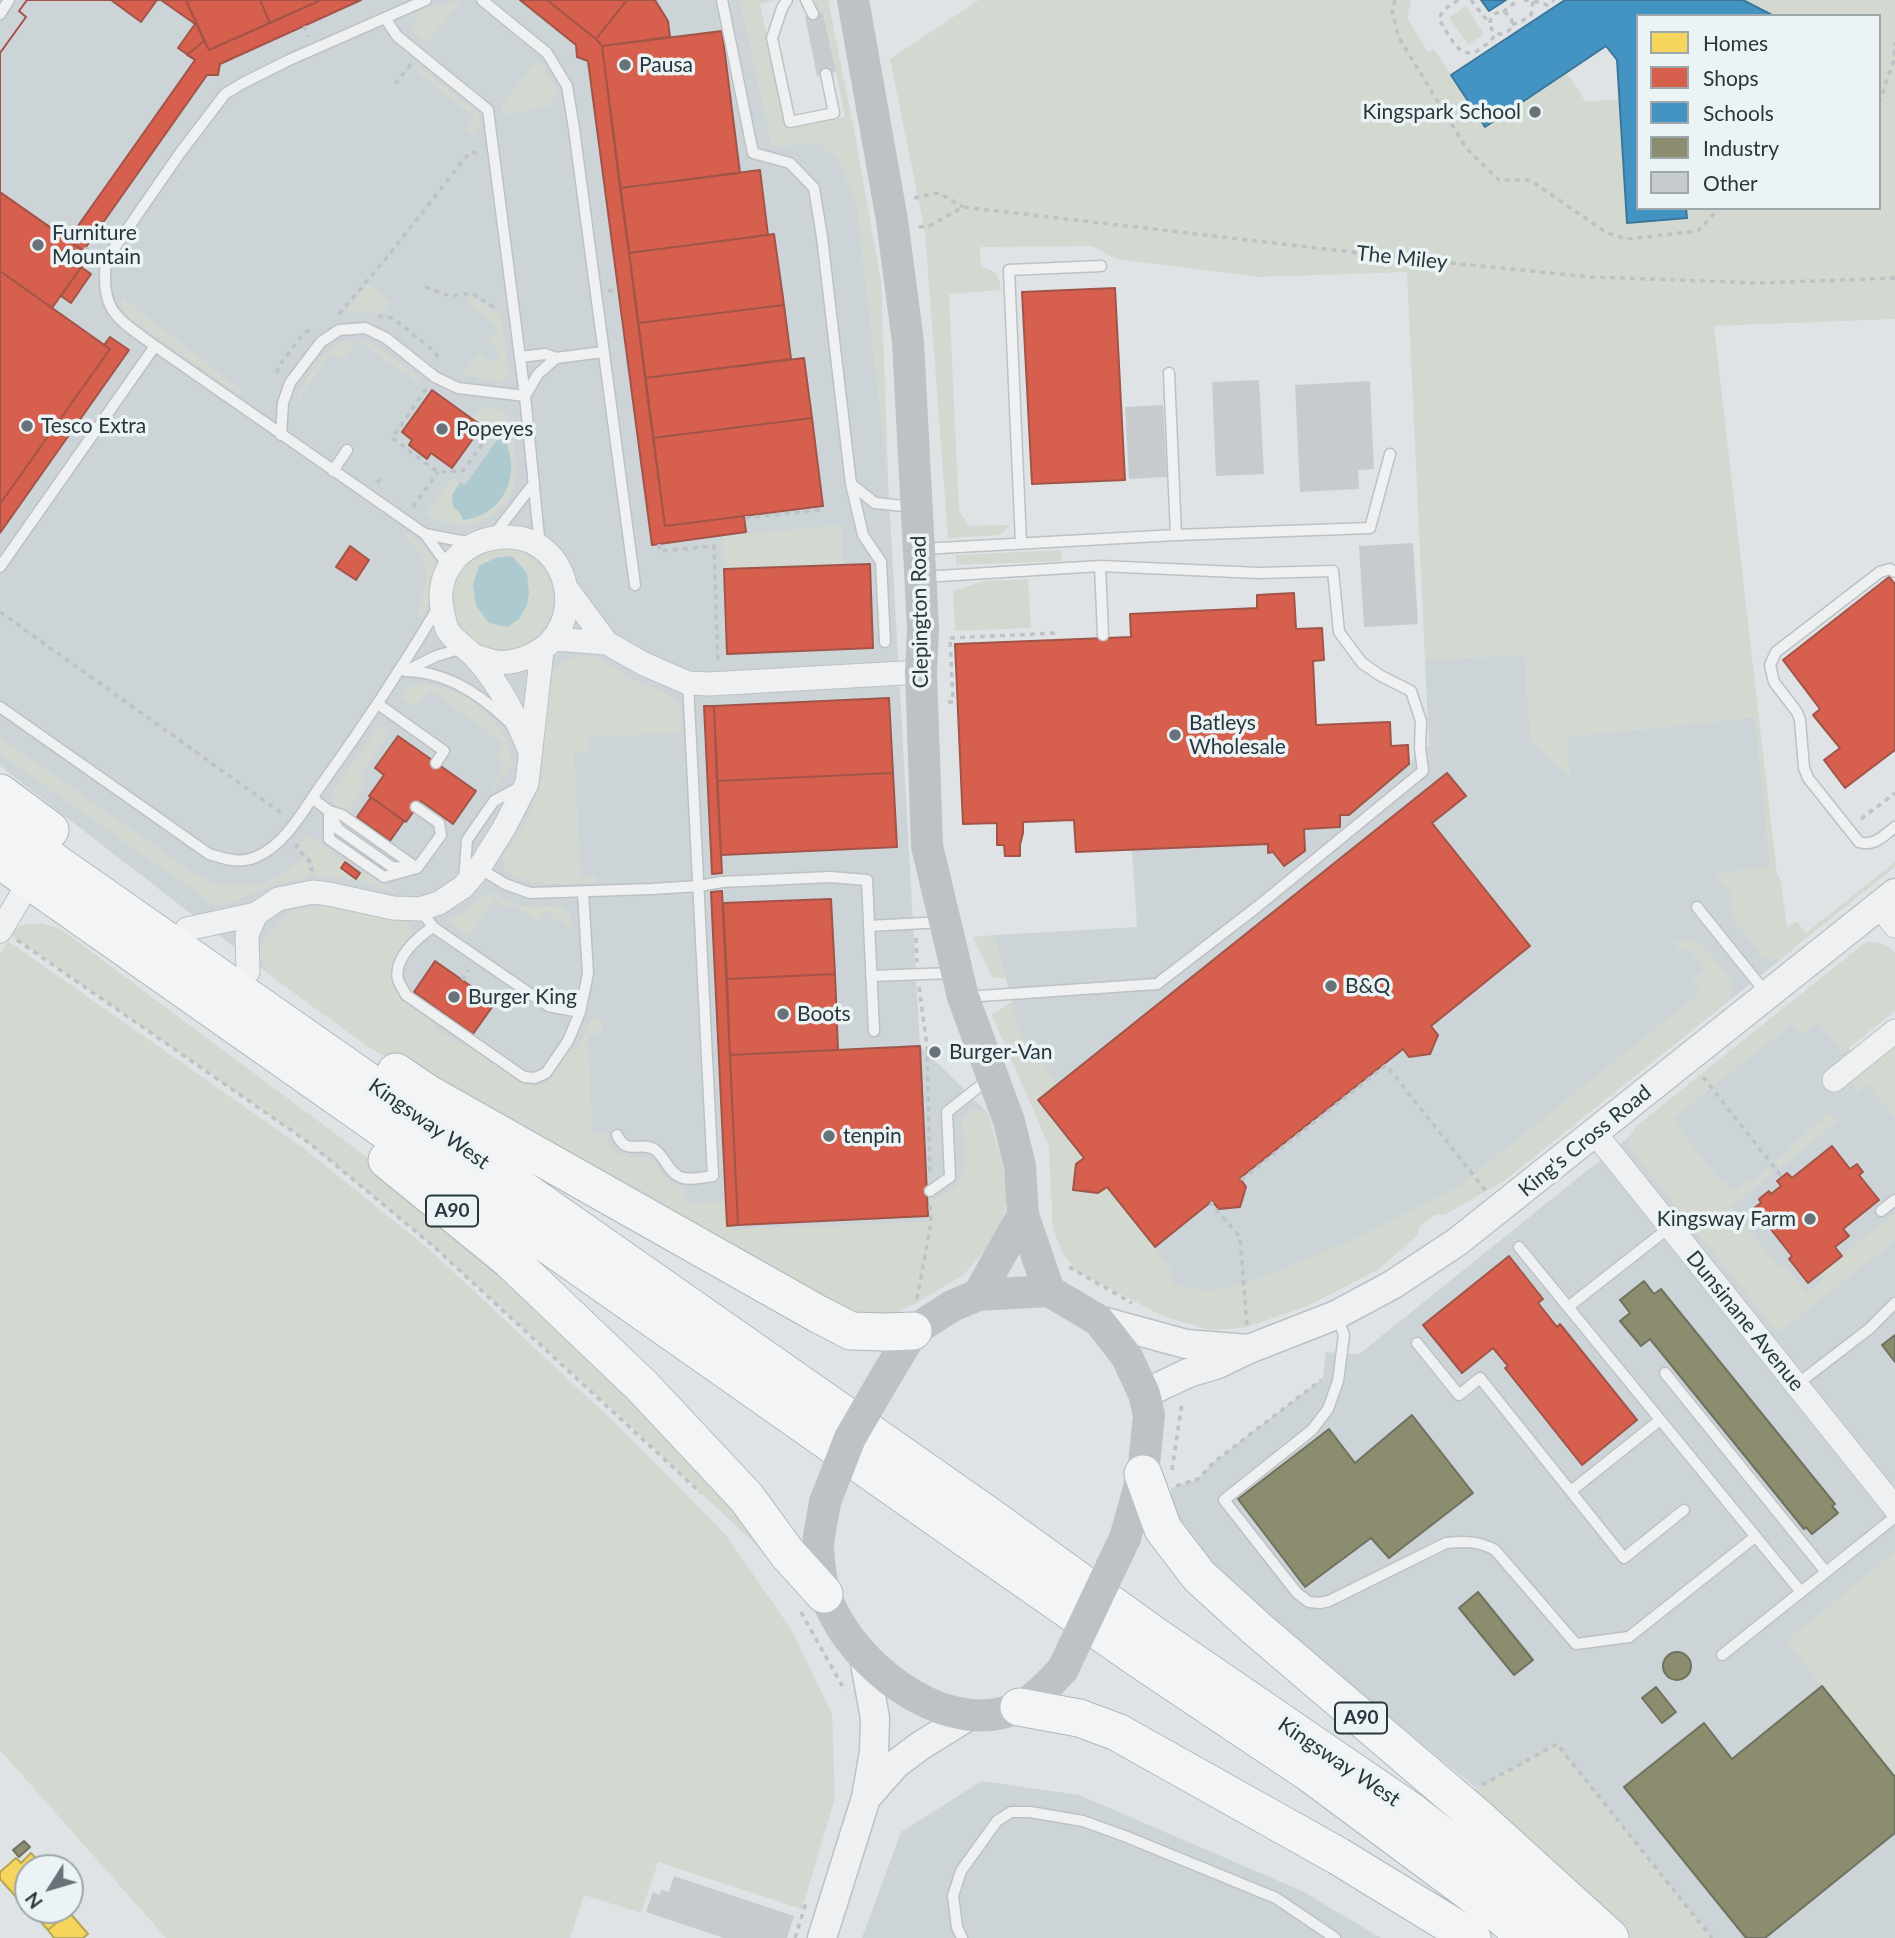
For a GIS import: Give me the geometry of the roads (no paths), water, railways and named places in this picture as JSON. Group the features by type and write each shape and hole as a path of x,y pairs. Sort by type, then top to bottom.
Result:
{"highway":[{"path":"0,793 187,929 427,1094 851,1331 883,1332 915,1317"},
{"name":"Kingsway West","path":"0,824 986,1514 1151,1633 1412,1812 1572,1938"},
{"name":"Kingsway West","path":"0,860 956,1532 1308,1772 1499,1914 1527,1938"},
{"name":"A90","path":"30,881 421,1186 510,1260 642,1386 746,1497 787,1553 812,1602"},
{"name":"A90","path":"1162,1479 1163,1529 1199,1576 1256,1629 1476,1816 1610,1938"},
{"path":"1019,1707 1079,1718 1117,1732 1338,1856 1472,1938"}],"main road":[{"name":"Clepington Road","path":"853,0 890,207 908,342 923,628 921,672 930,923 960,985 1009,1121 1020,1166 1023,1215 1049,1291"},
{"path":"978,1295 1023,1215"},
{"path":"1049,1291 1098,1320 1127,1357 1144,1394 1149,1415 1162,1479 1125,1538 1063,1669 1042,1691 1019,1707 997,1714 970,1716 926,1703 892,1682 864,1658 842,1630 812,1602 825,1502 850,1438 886,1376 915,1317 978,1295 1049,1291"}],"street":[{"path":"527,745 500,687 447,628 440,603 442,585 449,567 460,554 483,540 517,537 540,547 562,572 567,589 607,643 644,664 688,683 921,672"},
{"path":"187,929 256,914 278,899 313,892 393,908 427,918 439,903 463,887 479,868 504,828 527,783 527,745 548,645 565,616 567,589"},
{"path":"469,652 498,663 521,661 548,645 607,643"},
{"path":"1,930 30,881"},
{"name":"King's Cross Road","path":"1144,1394 1188,1373 1218,1364 1336,1315 1403,1278 1457,1242 1513,1199 1767,995 1890,908"},
{"path":"248,972 247,935 256,914"},
{"path":"1834,1080 1895,1031"},
{"name":"Dunsinane Avenue","path":"1595,1133 1895,1508"},
{"path":"1098,1320 1186,1344 1249,1349"},
{"path":"822,1938 866,1797 874,1752 875,1718 864,1658"},
{"path":"866,1797 896,1764 970,1716"}],"lane":[{"path":"0,14 9,0"},
{"path":"426,0 289,60 225,94 180,153 106,260 104,281 110,307 118,319 425,534 449,567"},
{"path":"482,0 547,53 567,86 635,584"},
{"path":"722,0 753,153 790,163 814,188 824,251 851,484 863,535 881,562 885,642"},
{"path":"787,0 772,38 790,122 834,113 826,74"},
{"path":"806,0 813,14"},
{"path":"385,18 397,36 488,110 525,397 540,547"},
{"path":"1021,543 1009,270 1101,266"},
{"path":"281,435 283,403 290,383 321,342 339,330 365,328 386,338 435,377 458,388 525,397"},
{"path":"0,566 155,346"},
{"path":"520,357 545,354 556,358 603,352"},
{"path":"525,397 538,374 556,358"},
{"path":"1169,373 1176,534"},
{"path":"333,471 347,450"},
{"path":"920,563 1021,543 1176,534 1370,528 1390,454"},
{"path":"425,534 483,540 534,483"},
{"path":"851,484 875,503 917,507"},
{"path":"871,976 917,974 960,985 1157,984 1257,907 1423,771 1421,721 1411,691 1362,663 1339,632 1333,571 1259,573 1100,566 920,563"},
{"path":"1100,566 1103,635"},
{"path":"1895,572 1890,569 1880,572 1776,652 1770,666 1774,682 1800,720 1804,768 1808,778 1859,842 1868,845 1876,842 1895,827"},
{"path":"0,708 209,854 234,861 256,857 276,844 312,798 400,675 440,603"},
{"path":"400,675 436,656 469,652"},
{"path":"400,675 425,671 449,680 490,703 527,745"},
{"path":"617,1135 621,1143 629,1148 649,1147 658,1152 667,1166 679,1177 713,1176 688,683"},
{"path":"378,704 444,751 436,763"},
{"path":"463,887 467,839 495,801 527,783"},
{"path":"312,798 329,811 342,815 418,868"},
{"path":"329,811 329,839 384,877 418,868 441,835 439,823 416,807"},
{"path":"479,868 505,884 530,893 699,886 722,882 817,877 867,880 874,1031"},
{"path":"580,1012 548,1006 427,918 418,937 400,962 398,979 406,995 524,1077 535,1078 546,1073 568,1041 580,1012 588,974 583,892"},
{"path":"1697,907 1767,995"},
{"path":"869,926 930,923"},
{"path":"930,1191 950,1177 947,1112 992,1076"},
{"path":"1881,1211 1895,1200"},
{"path":"1568,1307 1670,1227"},
{"path":"1519,1247 1801,1592"},
{"path":"1796,1385 1869,1329 1895,1303"},
{"path":"1336,1315 1344,1335 1342,1352 1335,1394 1321,1421 1224,1500 1297,1593 1309,1602 1329,1601 1446,1543 1480,1542 1495,1550 1576,1644 1629,1637 1755,1537"},
{"path":"1417,1343 1459,1395 1480,1378 1625,1558 1685,1510"},
{"path":"1665,1373 1826,1572"},
{"path":"1571,1491 1660,1420"},
{"path":"1723,1655 1895,1517"},
{"path":"962,1938 957,1927 953,1896 961,1871 997,1821 1011,1812 1031,1812 1083,1821 1276,1898 1335,1938"}],"water":[{"path":"486,425 492,425 506,436 511,474 499,502 483,514 463,520 453,507 452,495 460,482 465,485 498,439 484,428"},
{"path":"512,556 527,573 529,592 527,605 519,619 507,627 489,623 476,606 473,584 479,566 495,558"}],"place":[{"name":"Pausa","path":"625,65"},
{"name":"Kingspark School","path":"1535,112"},
{"name":"Furniture Mountain","path":"38,245"},
{"name":"Tesco Extra","path":"27,426"},
{"name":"Popeyes","path":"442,429"},
{"name":"Batleys Wholesale","path":"1175,735"},
{"name":"B&Q","path":"1331,986"},
{"name":"Burger King","path":"454,997"},
{"name":"Boots","path":"783,1014"},
{"name":"Burger-Van","path":"935,1052"},
{"name":"tenpin","path":"829,1136"},
{"name":"Kingsway Farm","path":"1810,1219"}]}
